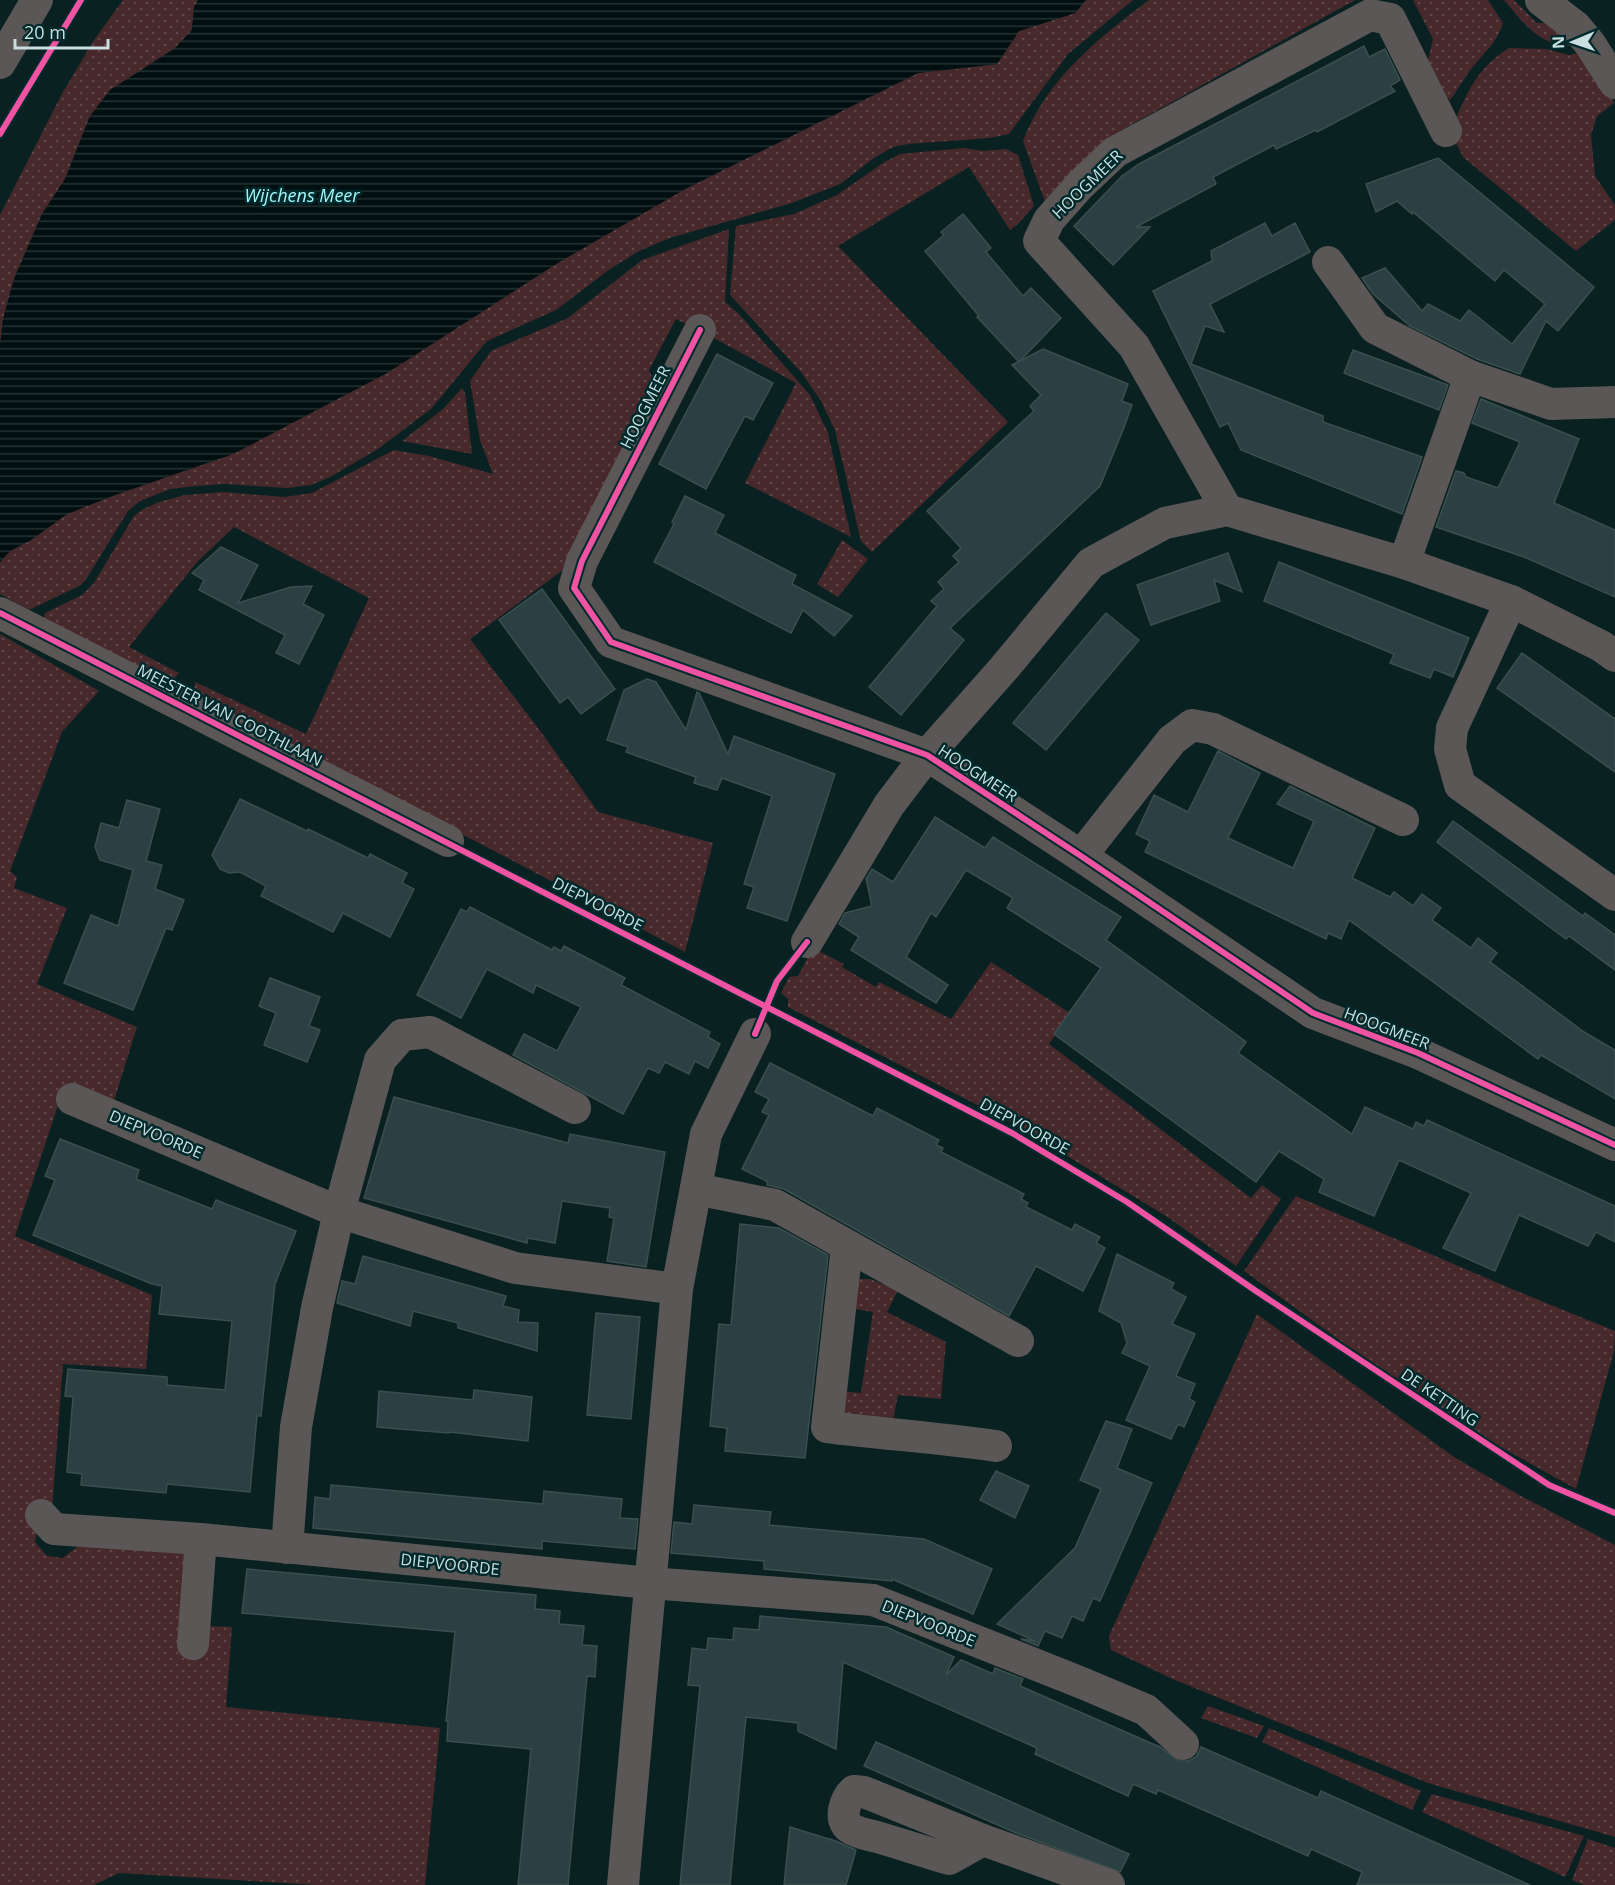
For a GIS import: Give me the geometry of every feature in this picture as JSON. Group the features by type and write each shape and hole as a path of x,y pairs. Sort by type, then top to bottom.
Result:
{"street":[{"path":"0,63 37,0"},
{"path":"1541,0 1576,27 1615,83"},
{"name":"HOOGMEER","path":"1227,510 1134,346 1039,241 1049,220 1114,152 1370,15 1390,19 1446,131"},
{"path":"1328,262 1375,328 1470,376 1551,404 1615,402"},
{"name":"HOOGMEER","path":"700,330 582,561 574,588 610,642 927,755 1313,1013 1418,1053 1615,1144"},
{"path":"1404,563 1470,376"},
{"name":"HOOGMEER","path":"807,942 890,805 927,755 1005,667 1090,563 1165,523 1227,510 1404,563 1511,601 1601,646 1615,656"},
{"path":"1511,601 1452,728 1450,749 1460,785 1615,895"},
{"name":"MEESTER VAN COOTHLAAN","path":"0,613 448,841"},
{"path":"1081,856 1172,740 1192,725 1213,729 1403,820"},
{"path":"287,1548 296,1427 317,1308 339,1212 380,1060 402,1035 430,1032 575,1108"},
{"path":"623,1885 677,1289 706,1134 755,1034"},
{"name":"DIEPVOORDE","path":"72,1098 339,1212 515,1268 677,1289"},
{"path":"696,1189 775,1205 1018,1341"},
{"path":"847,1246 827,1427 892,1435 945,1438 996,1446"},
{"name":"DIEPVOORDE","path":"41,1515 54,1529 201,1539 650,1583 873,1600 1146,1710 1183,1744"},
{"path":"193,1644 201,1539"},
{"path":"983,1840 1109,1885"}],"shaded area":[{"path":"123,0 198,0 194,7 192,30 175,48 90,116 65,179 42,214 14,279 3,319 0,346 0,215 63,92 94,40"},
{"path":"1086,0 1133,0 1068,54 1009,134 990,138 893,147 874,158 840,184 792,203 670,238 639,251 610,269 556,310 487,341 431,409 378,449 330,477 311,485 288,488 224,484 170,489 140,501 128,511 85,581 79,586 29,610 0,594 0,562 10,551 31,540 67,514 233,454 387,373 556,264 685,189 918,73 997,64 1019,31 1075,13"},
{"path":"1149,0 1355,0 1120,131 1099,148 1045,202 1023,141 1033,119 1045,99 1076,62 1111,29"},
{"path":"1413,0 1488,0 1503,23 1495,41 1469,72 1450,100 1428,61 1433,39"},
{"path":"1504,0 1514,0 1537,23 1556,23 1575,45 1563,45 1543,39 1527,26"},
{"path":"1509,48 1546,49 1569,55 1586,51 1614,103 1597,116 1591,135 1595,176 1615,205 1615,220 1576,251 1463,157 1450,131 1479,74 1497,56"},
{"path":"964,148 983,151 1006,149 1018,155 1034,206 1010,230 969,167 838,246 1008,422 872,552 861,541 835,430 821,401 801,372 730,295 736,226 794,214 837,195 900,154"},
{"path":"729,229 725,302 739,314 810,395 828,433 851,537 745,483 796,383 676,319 649,370 658,391 567,567 470,639 598,812 713,843 685,952 481,844 194,700 195,682 306,734 369,598 234,527 197,562 129,647 179,673 167,686 43,624 45,613 82,595 94,583 134,516 159,502 185,495 223,492 284,497 312,493 394,450 429,456 493,474 480,440 470,381 491,351 568,318 642,260"},
{"path":"462,388 465,393 472,454 402,441 443,409"},
{"path":"842,540 868,559 838,597 817,584"},
{"path":"0,634 99,691 62,732 10,871 17,877 14,888 67,908 37,984 137,1027 111,1110 62,1093 15,1236 152,1295 146,1369 63,1364 52,1510 40,1510 35,1542 47,1556 63,1558 78,1546 189,1550 206,1626 232,1627 226,1707 440,1728 425,1885 317,1885 119,1873 94,1885 0,1885"},
{"path":"813,948 844,964 842,967 876,987 879,982 951,1019 991,962 1070,1013 1049,1044 1251,1198 1262,1185 1281,1199 1236,1266 1166,1216 1016,1125 788,1007 788,999 781,993 789,977 798,976"},
{"path":"1296,1196 1615,1331 1614,1351 1576,1489 1481,1436 1388,1375 1244,1271"},
{"path":"856,1279 870,1279 898,1290 887,1312 946,1342 941,1399 898,1395 892,1425 845,1418 838,1391 861,1393 873,1312 849,1308"},
{"path":"1257,1314 1454,1457 1521,1496 1615,1545 1615,1837 1428,1783 1175,1680 1111,1650 1109,1636"},
{"path":"1208,1706 1264,1726 1257,1738 1201,1718"},
{"path":"1269,1728 1421,1791 1412,1810 1262,1742"},
{"path":"1432,1794 1584,1836 1565,1877 1422,1812"},
{"path":"1588,1839 1615,1848 1615,1885 1584,1885 1572,1880"}],"water":[{"name":"Wijchens Meer","path":"198,0 1086,0 1075,13 1019,31 997,64 918,73 685,189 556,264 387,373 233,454 67,514 31,540 10,551 0,562 0,346 3,319 14,279 42,214 65,179 90,116 110,90 175,48 192,30 194,7"}],"building":[{"path":"1364,46 1369,57 1385,49 1400,80 1390,86 1395,91 1317,132 1316,130 1276,149 1274,145 1213,177 1216,184 1136,227 1150,227 1113,265 1074,226 1122,176 1139,164"},
{"path":"1438,158 1594,287 1558,331 1546,321 1520,374 1477,359 1410,326 1373,294 1362,278 1385,268 1422,311 1428,304 1460,321 1469,310 1512,344 1545,304 1504,270 1495,281 1397,201 1376,212 1366,184"},
{"path":"963,214 991,248 986,252 1023,296 1031,288 1061,318 1019,362 977,317 979,316 925,251 944,235 941,232"},
{"path":"1265,223 1272,236 1295,223 1310,252 1210,304 1224,332 1205,326 1191,364 1323,416 1323,422 1422,457 1402,514 1241,450 1228,423 1220,427 1153,291 1212,261 1211,251"},
{"path":"1043,349 1128,384 1122,401 1132,405 1123,430 1100,486 950,628 964,640 901,715 869,687 937,606 931,601 944,589 938,582 959,562 953,556 961,548 927,511 1034,411 1030,406 1041,395 1012,365"},
{"path":"1353,350 1448,385 1439,410 1344,373"},
{"path":"717,354 773,383 753,420 745,416 706,489 659,464"},
{"path":"1481,399 1579,439 1554,503 1615,530 1615,597 1524,557 1436,527 1456,471 1464,473 1466,477 1498,488 1520,442 1472,423"},
{"path":"685,496 724,515 715,533 796,575 792,584 852,616 834,636 803,610 791,633 654,562 674,524 672,522"},
{"path":"221,547 258,565 238,603 291,587 312,586 303,604 324,615 299,664 276,653 285,635 199,590 204,580 192,573"},
{"path":"1228,553 1242,592 1214,580 1220,601 1151,625 1137,585"},
{"path":"1279,562 1469,638 1453,677 1434,669 1430,678 1390,663 1394,654 1264,601"},
{"path":"542,589 615,689 581,714 568,697 560,703 499,620"},
{"path":"1106,613 1139,640 1046,750 1013,723"},
{"path":"1522,653 1615,719 1615,772 1497,688"},
{"path":"647,679 656,682 686,730 697,692 699,693 728,754 734,736 835,774 787,921 747,908 754,887 744,884 772,796 722,778 717,790 694,783 696,777 626,752 628,747 607,740 624,690"},
{"path":"1218,751 1260,773 1228,838 1293,868 1314,821 1277,804 1290,786 1375,828 1352,878 1390,897 1394,892 1413,906 1422,894 1441,908 1432,920 1471,948 1478,938 1497,953 1490,962 1584,1032 1615,1050 1615,1099 1541,1055 1538,1059 1349,920 1341,939 1328,933 1326,939 1145,852 1150,841 1136,834 1154,795 1188,812"},
{"path":"240,799 368,858 370,854 407,873 402,883 414,889 390,937 343,913 333,932 261,896 266,886 240,872 229,873 220,869 212,855"},
{"path":"127,800 160,809 146,861 162,865 155,889 184,900 172,930 166,928 133,1010 64,983 91,915 118,926 133,870 100,860 95,847 101,823 119,828"},
{"path":"935,817 985,848 993,837 1121,917 1106,940 1246,1042 1238,1053 1352,1134 1365,1107 1413,1129 1416,1122 1424,1126 1427,1120 1615,1206 1615,1242 1596,1232 1588,1246 1519,1215 1495,1271 1443,1248 1471,1193 1399,1160 1374,1216 1319,1192 1324,1179 1279,1151 1256,1182 1054,1034 1101,968 1007,908 1013,898 966,870 936,917 931,913 906,957 948,985 936,1003 851,950 859,937 839,924 845,913 872,906 866,879 872,869 893,882"},
{"path":"1453,821 1583,916 1585,913 1615,935 1615,970 1569,936 1566,939 1437,842"},
{"path":"470,907 552,950 554,947 561,951 564,946 625,978 621,985 710,1032 708,1037 720,1044 708,1068 695,1061 689,1074 665,1062 659,1073 648,1068 623,1114 513,1055 524,1034 557,1051 581,1007 536,985 533,993 487,969 461,1018 417,995 461,909 467,912"},
{"path":"270,978 320,997 309,1026 320,1030 307,1062 264,1045 276,1013 259,1006"},
{"path":"770,1063 873,1116 877,1108 939,1140 936,1145 943,1148 941,1152 1024,1194 1021,1199 1028,1203 1026,1207 1072,1230 1075,1224 1100,1237 1096,1243 1105,1248 1083,1291 1036,1266 1009,1316 784,1189 767,1185 768,1182 742,1169 769,1115 762,1112 769,1099 755,1092"},
{"path":"394,1097 568,1143 570,1134 665,1152 646,1267 607,1261 614,1218 609,1217 610,1208 562,1201 555,1243 528,1238 527,1243 364,1198"},
{"path":"60,1139 139,1170 136,1179 212,1209 216,1200 296,1231 275,1284 261,1416 257,1416 250,1492 167,1484 166,1493 81,1485 82,1474 67,1472 73,1397 65,1396 68,1369 167,1377 167,1385 225,1390 232,1321 159,1314 162,1286 152,1284 33,1235 55,1180 45,1176"},
{"path":"740,1224 779,1228 828,1255 805,1458 725,1451 727,1428 710,1426 719,1324 731,1325"},
{"path":"1117,1254 1174,1283 1171,1289 1186,1297 1172,1324 1195,1334 1176,1376 1195,1384 1189,1399 1195,1402 1184,1427 1178,1424 1171,1439 1126,1420 1150,1366 1122,1353 1127,1343 1121,1323 1099,1311"},
{"path":"363,1256 506,1296 503,1306 519,1310 518,1322 538,1323 537,1351 458,1328 458,1323 413,1311 410,1326 337,1303 342,1281 355,1284"},
{"path":"596,1313 640,1317 631,1419 587,1415"},
{"path":"474,1390 532,1397 528,1441 377,1427 379,1391 473,1400"},
{"path":"1106,1421 1132,1429 1117,1468 1152,1483 1100,1601 1093,1598 1083,1621 1072,1616 1062,1638 1045,1631 1038,1646 1021,1639 1035,1641 997,1624 1075,1548 1101,1489 1080,1480"},
{"path":"996,1471 1029,1486 1015,1518 980,1500"},
{"path":"331,1485 543,1504 544,1491 622,1499 620,1518 638,1519 635,1549 542,1541 542,1549 313,1528 315,1497 330,1499"},
{"path":"694,1505 771,1512 769,1525 924,1539 992,1569 973,1614 892,1579 892,1581 764,1569 764,1561 671,1553 674,1522 692,1524"},
{"path":"247,1569 536,1595 535,1609 560,1611 559,1624 584,1626 582,1645 597,1646 595,1677 587,1676 568,1885 518,1885 531,1749 447,1741 448,1721 446,1721 455,1632 242,1613"},
{"path":"760,1616 886,1627 954,1657 946,1675 961,1660 993,1674 995,1668 1023,1679 1020,1686 1160,1747 1179,1761 1188,1761 1196,1757 1201,1747 1318,1798 1321,1791 1530,1885 1357,1885 1362,1872 1311,1849 1308,1856 1158,1790 1156,1794 1133,1784 1128,1796 1035,1754 1037,1748 843,1662 836,1749 798,1731 798,1723 746,1717 730,1885 680,1885 700,1686 688,1685 692,1648 707,1650 708,1638 733,1640 734,1628 759,1630"},
{"path":"876,1742 1129,1854 1120,1872 1016,1833 864,1766"},
{"path":"790,1827 829,1839 829,1841 830,1839 856,1850 846,1885 784,1885"}],"cycle path":[{"path":"0,134 81,0"},
{"path":"700,330 582,561 574,588 611,642 927,755 1313,1013 1418,1053 1615,1145"},
{"name":"DE KETTING","path":"0,613 1012,1133 1127,1202 1256,1291 1549,1485 1615,1513"},
{"path":"755,1034 777,981 807,942"}]}
